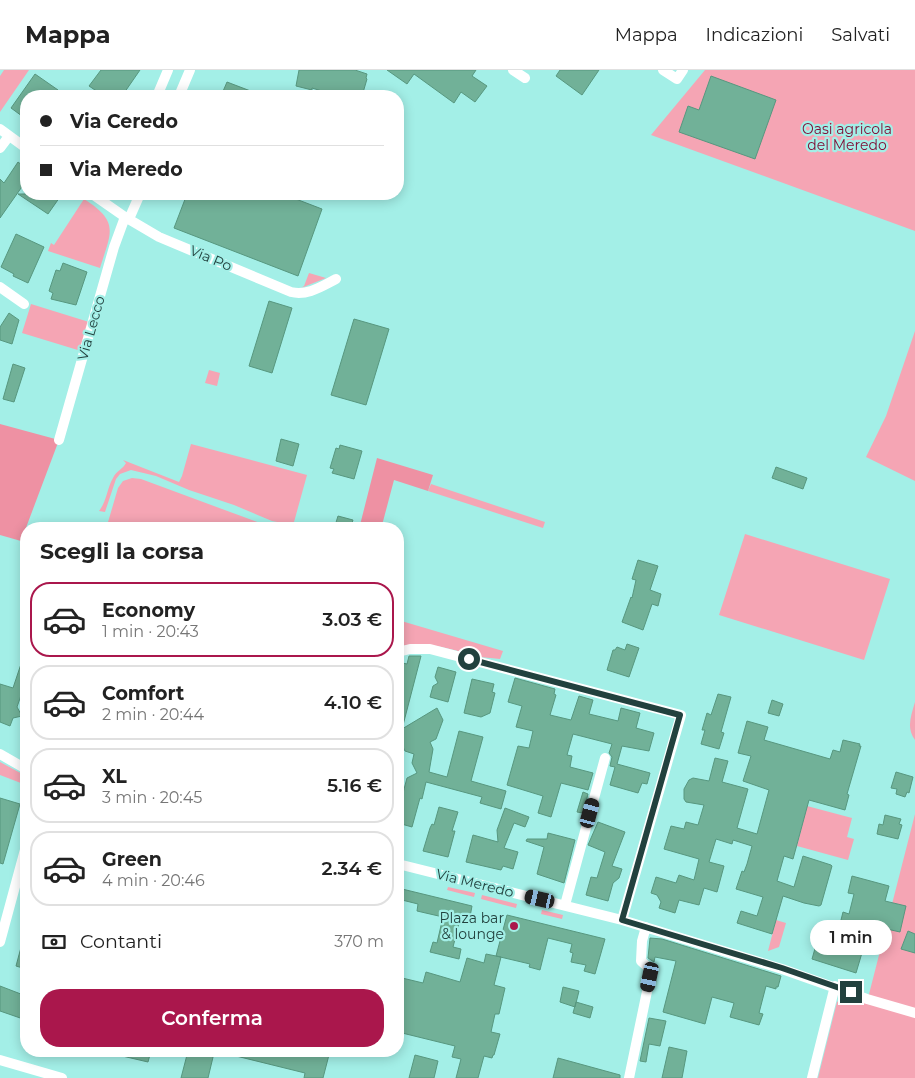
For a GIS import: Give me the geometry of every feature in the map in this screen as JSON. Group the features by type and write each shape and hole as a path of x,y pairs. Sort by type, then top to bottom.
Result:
{"street":[{"path":"160,90 168,70"},
{"path":"182,90 190,70"},
{"path":"513,70 525,78"},
{"path":"663,70 676,80 684,70"},
{"path":"0,129 20,144"},
{"path":"0,148 9,136"},
{"name":"Via Po","path":"101,200 127,218 159,236 297,293 308,292 336,279"},
{"name":"Via Lecco","path":"59,440 111,256 137,200"},
{"path":"0,287 24,304"},
{"path":"404,650 430,649 680,715 622,920"},
{"path":"0,754 20,763"},
{"path":"565,905 605,758"},
{"name":"Via Meredo","path":"404,865 622,920 835,986 867,999 915,1013"},
{"path":"0,942 20,868"},
{"path":"629,1078 651,970 640,961 642,941 646,927"},
{"path":"812,1078 835,986"},
{"path":"0,1060 62,1078"}],"green space":[{"path":"4,70 29,70 0,112 0,76"},
{"name":"Oasi agricola del Meredo","path":"705,70 915,70 915,231 651,135"},
{"path":"83,200 95,207 108,221 109,236 100,268 48,251 51,243 54,245"},
{"path":"309,273 326,278 301,288 304,286"},
{"path":"31,304 89,322 81,351 22,333"},
{"path":"915,331 915,481 866,457 886,416"},
{"path":"209,370 220,373 217,386 205,383"},
{"path":"191,444 307,475 294,522 272,521 156,476 131,470 120,474 116,479 105,512 99,511 114,476 126,463 123,460 179,482"},
{"path":"132,478 141,479 257,522 108,522 118,488 123,481"},
{"path":"431,484 545,522 543,528 428,491"},
{"path":"745,534 890,579 864,660 719,615"},
{"path":"404,622 503,651 500,659 480,657 430,645 404,646"},
{"path":"915,702 915,740 910,726"},
{"path":"0,762 20,773 20,783 0,775"},
{"path":"807,806 852,818 847,837 854,839 848,860 797,846"},
{"path":"915,814 915,1078 818,1078 837,1002 846,995 867,1002"},
{"path":"448,887 475,893 474,897 447,890"},
{"path":"482,895 517,904 516,908 481,899"},
{"path":"542,910 563,915 562,919 541,914"},
{"path":"776,920 786,923 779,947 768,951"}],"shaded area":[{"path":"0,424 59,440 28,522 20,522 20,541 0,535"},
{"path":"377,458 433,475 428,491 394,480 383,522 361,522"}],"building":[{"path":"101,70 140,70 126,90 95,90 89,86"},
{"path":"299,70 355,70 367,74 364,90 318,90 312,88 312,90 296,86"},
{"path":"387,70 476,70 472,76 487,86 475,102 461,92 454,103 414,74 407,84"},
{"path":"560,70 599,70 582,95 556,76"},
{"path":"35,74 58,90 24,90"},
{"path":"711,76 776,100 755,159 679,132 688,106 699,110"},
{"path":"227,82 248,90 224,90"},
{"path":"20,95 20,115 11,108"},
{"path":"18,162 20,164 20,190 0,218 0,179 4,183"},
{"path":"27,200 58,200 48,214"},
{"path":"185,200 298,200 322,209 298,276 174,228"},
{"path":"16,234 44,247 28,283 13,276 14,274 1,267"},
{"path":"63,263 87,272 76,305 51,299 53,293 49,291 56,270 60,271"},
{"path":"269,301 292,308 272,373 249,366"},
{"path":"9,313 19,320 12,344 0,340 0,327"},
{"path":"354,319 389,329 366,405 331,395"},
{"path":"13,364 25,368 14,402 3,399"},
{"path":"281,439 299,444 293,466 276,461"},
{"path":"340,445 362,451 354,479 332,473 334,469 330,468 336,448 339,449"},
{"path":"776,467 807,478 803,489 772,478"},
{"path":"338,516 353,520 352,522 336,522"},
{"path":"638,560 658,566 650,590 661,594 658,606 652,604 643,630 622,622 632,598 636,580 632,579"},
{"path":"627,644 639,648 629,677 607,670 613,650 617,647 625,650"},
{"path":"409,656 421,656 404,721 404,663 407,664"},
{"path":"20,667 20,698 17,707 20,716 13,718 10,726 0,722 0,684 13,688"},
{"path":"438,667 456,672 448,702 430,697 433,686 438,683 435,677"},
{"path":"515,678 555,689 554,694 556,695 550,715 571,720 579,696 593,700 589,714 618,721 621,708 640,713 636,728 654,733 649,751 622,746 617,764 650,773 647,784 642,783 638,793 610,785 615,767 610,766 612,757 609,753 612,744 573,734 567,755 572,756 570,767 593,773 588,790 561,783 551,817 538,813 543,796 507,785 518,746 529,748 533,731 516,727 522,706 508,702"},
{"path":"472,679 494,684 492,692 495,693 490,713 481,717 464,713"},
{"path":"718,694 731,697 721,732 724,733 719,749 701,744 705,730 702,730 707,713 711,715"},
{"path":"772,700 783,704 779,716 768,713"},
{"path":"437,708 443,720 436,739 430,742 433,749 429,772 447,777 459,731 483,737 471,781 506,791 501,809 480,803 482,797 426,782 412,827 404,825 404,789 407,778 417,773 412,763 414,754 405,751 404,728"},
{"path":"747,721 768,727 764,740 830,759 833,750 840,752 843,740 860,744 859,746 861,746 847,794 849,795 845,810 809,800 793,859 784,856 777,881 794,887 803,856 831,865 821,905 804,903 783,896 772,934 737,923 741,911 757,916 763,897 736,889 742,871 744,872 747,864 752,846 733,840 732,844 716,839 709,862 724,866 717,892 704,888 699,905 679,900 675,913 659,908 661,902 657,895 651,893 656,877 676,883 679,875 694,880 699,859 664,849 671,826 684,829 686,822 698,825 704,805 686,802 684,799 684,789 689,780 693,778 709,781 715,758 728,761 722,782 748,789 737,828 757,834 769,790 743,781 751,756 738,753"},
{"path":"896,772 913,777 909,793 907,792 905,797 896,794 897,789 891,788"},
{"path":"583,792 588,794 583,813 577,812"},
{"path":"0,798 20,804 3,864 0,863"},
{"path":"439,807 458,812 452,831 455,831 448,857 423,851"},
{"path":"505,808 529,817 525,827 514,823 504,848 518,852 513,869 503,866 501,870 466,862 473,835 498,842 497,830"},
{"path":"885,815 901,819 899,824 902,825 898,839 877,834 879,824 883,825"},
{"path":"598,822 625,832 612,866 622,869 619,878 613,883 608,901 586,895 591,877 597,878 605,852 588,845"},
{"path":"548,833 575,840 564,883 537,874 544,847 526,841 527,839 547,839"},
{"path":"852,876 889,886 885,901 906,906 900,932 878,927 875,938 867,936 856,973 812,959 818,938 835,944 843,912 849,914 854,894 848,893"},
{"path":"404,889 472,906 470,917 461,916 453,947 461,949 459,959 430,952 433,942 437,943 443,917 417,911 418,904 404,900"},
{"path":"507,915 605,939 595,974 584,971 586,965 571,962 573,953 570,952 572,944 548,938 540,970 529,967 530,964 496,956"},
{"path":"908,931 915,934 915,953 901,949"},
{"path":"650,938 662,939 781,976 776,989 766,986 759,1013 763,1014 759,1025 730,1017 734,1003 712,997 705,1024 663,1012 676,961 655,957 654,962 648,958"},
{"path":"20,951 20,967 16,966"},
{"path":"486,954 501,957 494,985 505,988 499,1014 495,1014 491,1032 500,1034 492,1058 484,1056 478,1078 456,1078 461,1059 452,1057 455,1046 404,1033 404,978 423,983 426,972 460,982 467,958 484,963"},
{"path":"0,986 20,994 20,1018 0,1011"},
{"path":"563,987 579,991 575,1007 560,1002"},
{"path":"576,1002 593,1007 590,1018 573,1013"},
{"path":"649,1018 666,1021 660,1046 649,1044 646,1062 640,1061"},
{"path":"669,1047 687,1051 682,1078 662,1078"},
{"path":"415,1055 438,1061 434,1078 409,1078"},
{"path":"127,1057 149,1057 148,1062"},
{"path":"186,1057 213,1057 208,1078 181,1078"},
{"path":"240,1057 328,1057 323,1078 304,1078 305,1073"},
{"path":"558,1058 620,1075 620,1078 553,1078"}],"place":[{"name":"Plaza bar & lounge","path":"514,926"}],"route":[{"path":"469,659 680,715 622,920 782,968 851,992"}]}
